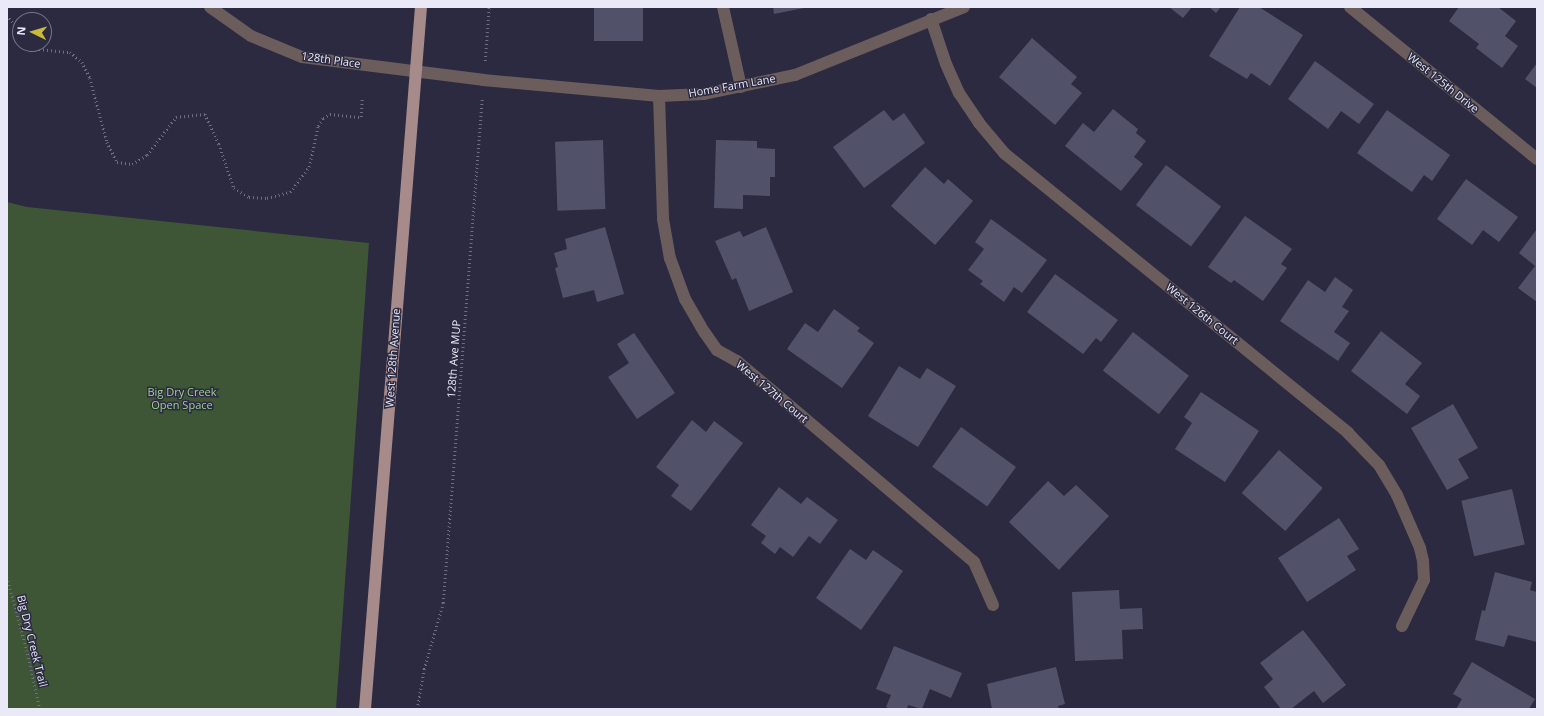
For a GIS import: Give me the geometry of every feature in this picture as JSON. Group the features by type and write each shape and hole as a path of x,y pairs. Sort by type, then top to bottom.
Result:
{"main road":[{"name":"West 128th Avenue","path":"365,709 421,7"}],"street":[{"name":"128th Place","path":"210,7 251,36 302,57 365,64 415,73"},
{"path":"723,7 741,87"},
{"name":"Home Farm Lane","path":"415,73 659,96 704,94 795,75 964,7"},
{"name":"West 125th Drive","path":"1350,7 1537,159"},
{"name":"West 126th Court","path":"931,19 946,64 960,93 979,123 1004,153 1348,433 1379,465 1397,495 1420,548 1423,561 1424,580 1402,626"},
{"name":"West 127th Court","path":"659,96 663,219 670,258 685,298 705,333 717,350 737,361 974,562 993,605"}],"path":[{"name":"128th Ave MUP","path":"417,709 424,669 443,603 489,7"},
{"path":"52,50 70,52 82,62 90,78 107,142 117,162 132,164 147,155 176,117 205,114 219,144 234,188 249,197 267,198 290,192 309,167 318,126 323,118 330,114 361,117 362,98"},
{"name":"Big Dry Creek Trail","path":"7,577 27,650 40,709"}],"green space":[{"name":"Big Dry Creek Open Space","path":"7,202 27,207 369,243 336,709 7,709"}],"building":[{"path":"594,7 643,7 643,41 594,41"},
{"path":"773,7 804,7 804,8 774,14"},
{"path":"1169,7 1192,7 1183,18"},
{"path":"1209,7 1221,7 1216,13"},
{"path":"1240,7 1259,7 1303,35 1270,86 1251,73 1247,79 1209,56"},
{"path":"1459,7 1498,7 1516,21 1505,36 1518,46 1502,68 1476,48 1479,44 1449,21"},
{"path":"1032,38 1077,77 1071,84 1082,93 1055,125 999,77"},
{"path":"1315,61 1374,104 1359,124 1341,111 1328,129 1288,99"},
{"path":"1537,63 1537,88 1525,79"},
{"path":"1113,109 1138,129 1136,133 1146,141 1134,157 1143,164 1121,191 1065,146 1083,123 1094,132"},
{"path":"884,110 893,121 904,113 925,143 864,188 833,147"},
{"path":"1387,110 1450,155 1432,181 1424,175 1412,192 1357,153"},
{"path":"603,140 605,209 557,211 555,142"},
{"path":"716,140 757,141 757,148 775,149 775,177 770,177 770,196 743,195 743,209 714,208"},
{"path":"1166,165 1221,207 1191,246 1136,205"},
{"path":"925,167 944,184 948,179 973,201 935,245 891,206"},
{"path":"1466,179 1518,217 1499,242 1483,230 1472,245 1437,219"},
{"path":"1245,216 1292,249 1281,264 1287,268 1263,301 1234,280 1231,283 1208,267"},
{"path":"991,219 1047,260 1022,293 1014,287 1004,302 980,284 983,281 968,270 984,249 975,242"},
{"path":"605,227 624,294 597,302 594,290 563,298 555,268 558,267 554,253 567,249 565,239"},
{"path":"766,227 793,292 749,311 736,278 732,280 715,241 740,231 743,237"},
{"path":"1537,229 1537,302 1518,288 1535,266 1519,253"},
{"path":"1055,274 1118,320 1101,342 1096,338 1083,354 1027,312"},
{"path":"1335,277 1353,290 1342,307 1349,311 1334,332 1350,343 1338,361 1280,321 1308,280 1325,292"},
{"path":"834,309 860,328 857,331 874,343 842,388 787,349 805,323 818,332"},
{"path":"1381,331 1422,363 1405,384 1420,396 1407,414 1351,371"},
{"path":"1133,332 1189,376 1159,414 1103,371"},
{"path":"634,333 675,393 637,419 608,377 629,363 617,344"},
{"path":"899,366 920,379 927,368 956,386 918,447 868,416"},
{"path":"1201,392 1259,431 1225,482 1175,449 1192,423 1184,417"},
{"path":"1453,404 1478,448 1458,459 1469,478 1447,490 1411,428"},
{"path":"692,420 706,432 714,421 743,443 691,511 671,496 679,485 656,467"},
{"path":"961,427 1016,467 987,507 932,467"},
{"path":"1279,450 1323,488 1285,531 1242,493"},
{"path":"1048,481 1064,496 1076,485 1109,516 1059,570 1009,522"},
{"path":"779,487 801,504 807,497 838,520 820,544 809,536 793,557 780,547 775,554 761,543 766,536 751,525"},
{"path":"1512,489 1525,545 1474,556 1461,501"},
{"path":"1339,518 1359,549 1347,556 1356,570 1307,602 1278,558"},
{"path":"850,549 866,560 873,550 903,571 861,630 816,598"},
{"path":"1495,572 1532,582 1530,590 1537,592 1537,642 1508,635 1504,647 1475,640 1482,610 1485,611"},
{"path":"1119,590 1120,609 1142,608 1143,629 1122,630 1123,659 1075,661 1072,592"},
{"path":"1303,630 1346,685 1323,703 1314,691 1291,709 1281,709 1264,687 1273,679 1260,663"},
{"path":"894,646 962,673 951,698 930,689 922,709 908,705 907,709 890,709 886,707 891,695 876,689"},
{"path":"1472,662 1535,699 1529,709 1456,709 1462,699 1453,694"},
{"path":"1056,667 1065,704 1058,706 1059,709 992,709 987,684"}]}
